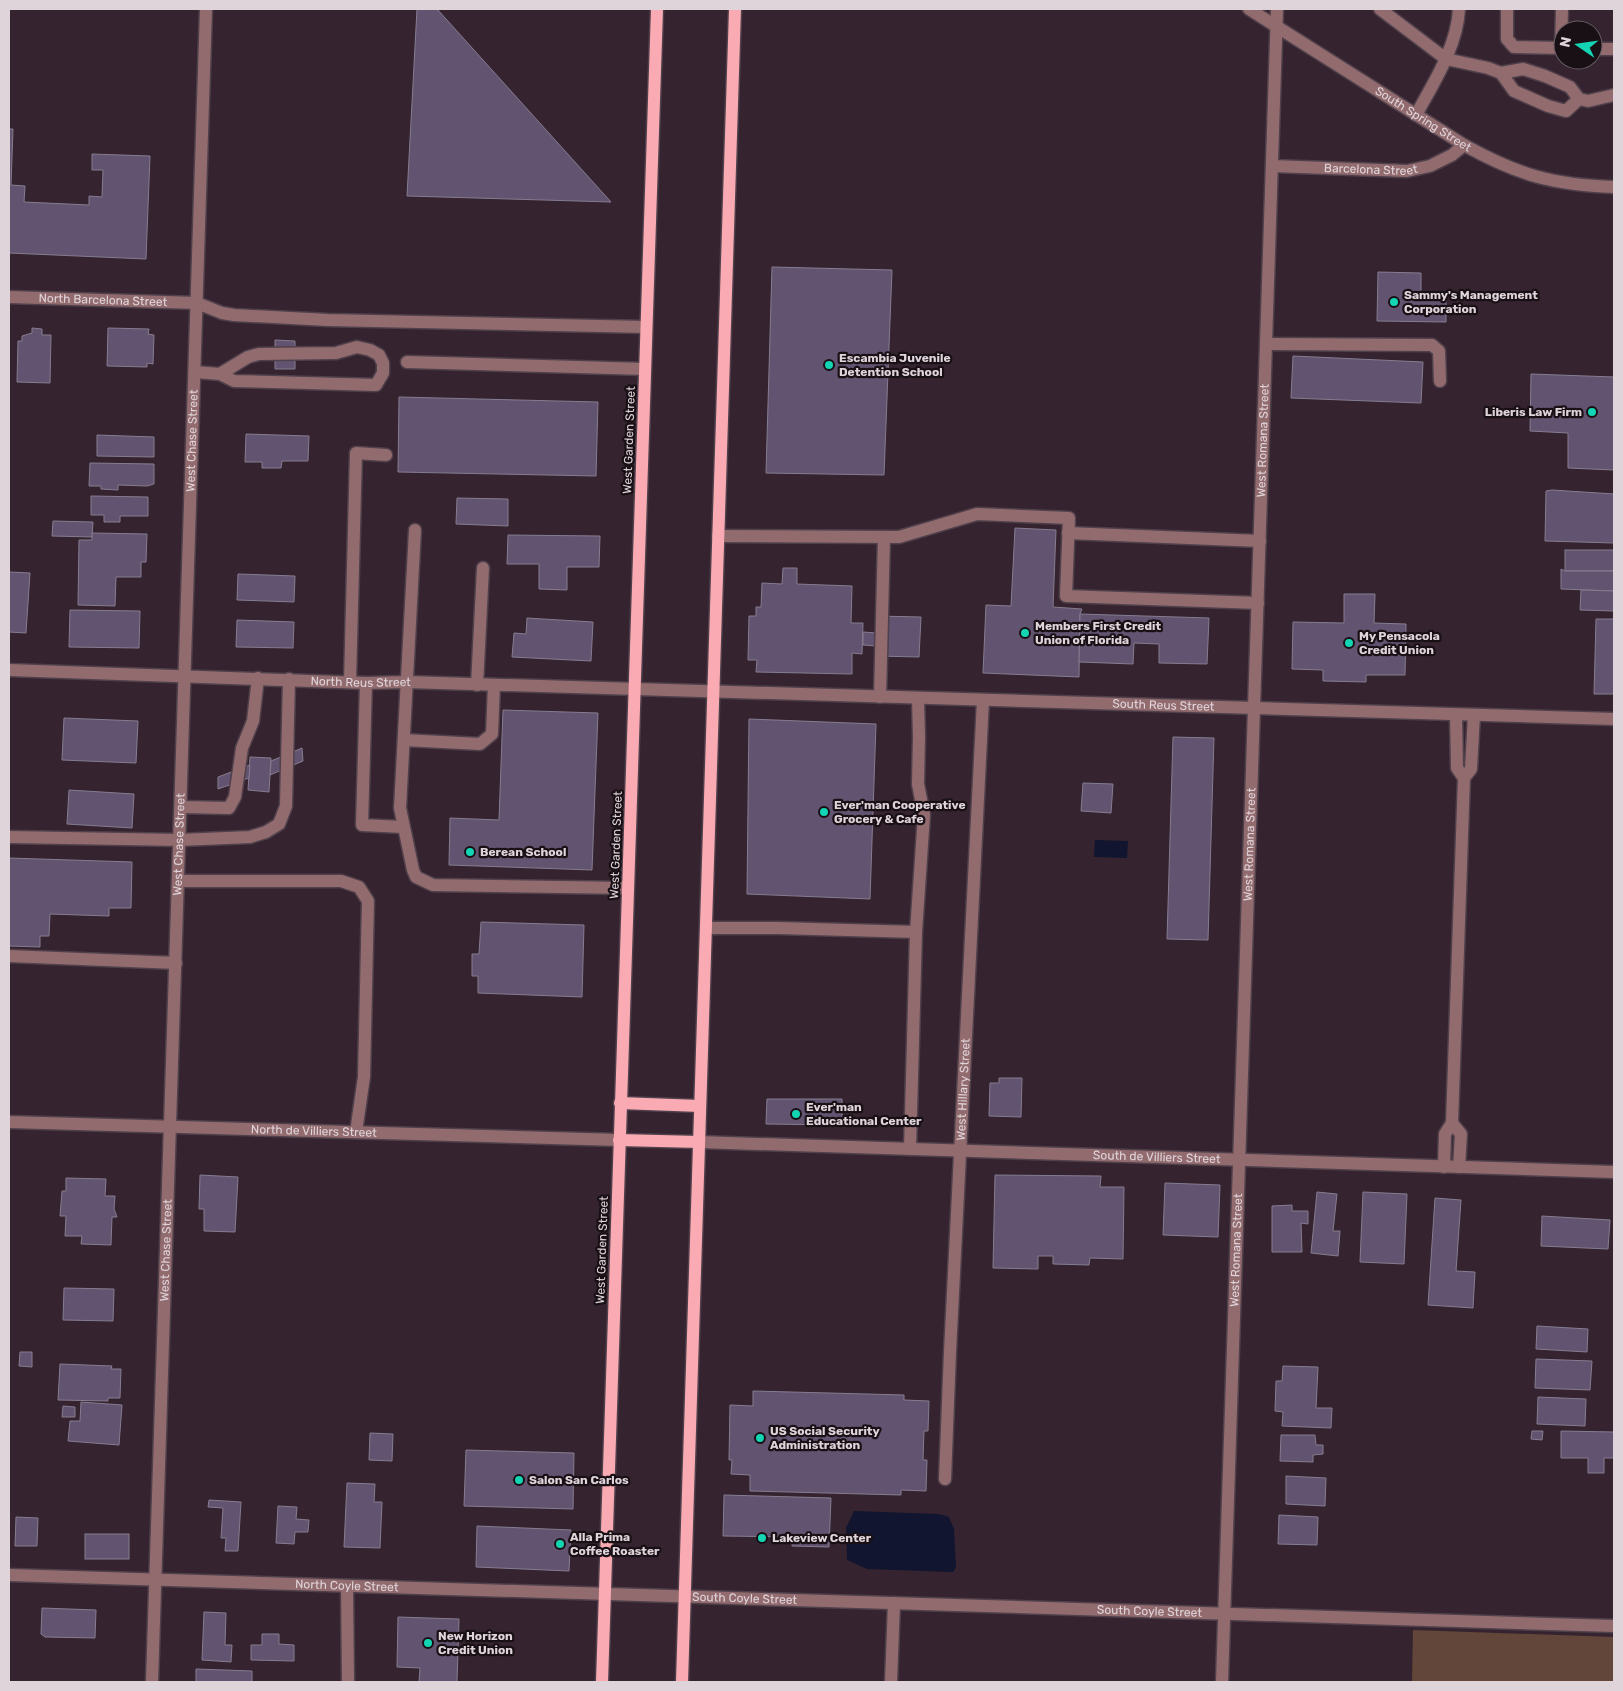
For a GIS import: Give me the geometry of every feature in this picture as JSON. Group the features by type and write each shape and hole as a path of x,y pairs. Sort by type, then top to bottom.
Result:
{"main road":[{"name":"West Garden Street","path":"602,1682 657,9"},
{"path":"682,1682 735,9"},
{"path":"620,1103 700,1106"},
{"path":"619,1140 698,1142"}],"street":[{"name":"West Chase Street","path":"152,1682 206,9"},
{"name":"South Spring Street","path":"1249,9 1464,145 1495,162 1528,176 1562,184 1614,187"},
{"name":"West Romana Street","path":"1222,1682 1277,9"},
{"path":"1380,9 1446,59 1502,73 1523,69 1570,87 1579,99 1588,101 1614,95"},
{"path":"1416,115 1446,59 1458,22 1459,9"},
{"path":"1507,9 1507,39 1514,47 1553,48"},
{"path":"1502,73 1514,91 1548,106 1566,111 1579,99"},
{"name":"Barcelona Street","path":"1272,166 1407,171 1430,166 1452,155 1464,145"},
{"name":"North Barcelona Street","path":"9,297 197,303 222,313 234,315 309,319 646,327"},
{"path":"1266,344 1432,345 1439,351 1440,381"},
{"path":"195,372 220,374 234,381 376,385 383,373 383,363 380,355 370,350 357,348 336,353 259,354 248,357 220,374"},
{"path":"407,362 645,369"},
{"path":"350,682 356,454 386,455"},
{"path":"718,536 899,537 977,514 1069,518 1066,596 1258,603"},
{"path":"415,530 400,808 416,877 433,885 628,888"},
{"path":"1068,532 1260,541"},
{"path":"880,697 884,537"},
{"path":"477,685 483,568"},
{"name":"North Reus Street","path":"9,670 713,692"},
{"path":"181,807 229,808 235,797 242,748 254,721 258,678"},
{"path":"9,838 180,840 250,837 266,832 279,824 286,806 289,679"},
{"path":"366,682 362,825 403,827"},
{"path":"404,740 480,744 492,734 494,685"},
{"name":"South Reus Street","path":"713,692 1614,719"},
{"path":"910,1149 916,932 924,815 918,784 918,698"},
{"name":"West Hillary Street","path":"945,1479 983,700"},
{"path":"1444,1167 1445,1134 1452,1123 1465,793 1464,778 1457,768 1456,715"},
{"path":"1464,778 1471,769 1474,715"},
{"path":"179,881 341,882 359,887 368,901 364,1077 356,1132"},
{"path":"706,928 916,932"},
{"path":"9,956 176,963"},
{"name":"North de Villiers Street","path":"9,1122 619,1140"},
{"path":"1452,1123 1461,1134 1459,1167"},
{"name":"South de Villiers Street","path":"698,1142 1614,1172"},
{"name":"North Coyle Street","path":"9,1575 685,1597"},
{"path":"347,1586 348,1682"},
{"name":"South Coyle Street","path":"685,1597 1614,1626"},
{"path":"891,1682 894,1603"}],"shaded area":[{"path":"1413,1630 1614,1637 1614,1682 1412,1682"}],"water":[{"path":"1095,840 1128,841 1127,858 1094,857"},
{"path":"854,1511 939,1514 949,1517 954,1529 956,1567 953,1572 867,1569 847,1560 846,1528"}],"building":[{"path":"417,9 437,9 611,202 407,196"},
{"path":"9,129 13,129 11,185 25,186 24,202 89,205 89,196 102,197 103,170 92,170 92,154 150,156 146,259 9,253"},
{"path":"772,267 892,270 884,475 766,473"},
{"path":"1378,272 1421,273 1421,293 1446,293 1446,322 1377,321"},
{"path":"32,328 42,329 42,335 51,335 50,383 17,382 18,341 22,341 22,336 32,333"},
{"path":"108,328 149,329 148,334 154,335 153,364 147,363 147,367 107,366"},
{"path":"275,340 295,341 295,369 275,369"},
{"path":"1293,356 1423,362 1421,403 1291,398"},
{"path":"1531,374 1614,377 1614,470 1568,468 1568,433 1530,431"},
{"path":"399,397 598,402 596,476 398,472"},
{"path":"246,434 309,436 308,461 282,461 281,468 262,468 262,462 245,462"},
{"path":"97,435 154,437 154,457 97,456"},
{"path":"90,463 154,464 154,484 147,486 118,485 118,490 101,489 101,486 89,486"},
{"path":"1546,491 1614,494 1614,543 1545,541"},
{"path":"91,496 148,497 148,516 120,516 120,522 104,522 104,515 91,515"},
{"path":"457,498 508,499 508,526 456,524"},
{"path":"53,521 93,522 92,537 52,536"},
{"path":"1015,528 1056,530 1053,607 1082,609 1080,614 1079,677 983,673 986,605 1011,606"},
{"path":"92,533 147,534 146,562 141,562 141,577 116,577 115,606 78,605 79,540 92,540"},
{"path":"508,535 600,536 599,567 567,567 567,590 539,589 539,564 507,564"},
{"path":"1565,550 1614,550 1614,571 1565,571"},
{"path":"783,568 797,568 797,584 852,586 851,623 863,623 862,654 852,653 852,674 756,672 757,660 748,660 749,616 756,616 756,607 761,607 762,583 782,584"},
{"path":"1561,569 1565,571 1614,571 1614,591 1561,589"},
{"path":"9,572 30,573 26,633 9,632"},
{"path":"238,574 295,576 294,602 237,600"},
{"path":"1581,590 1614,591 1614,611 1580,610"},
{"path":"1344,594 1375,594 1374,623 1406,624 1405,675 1366,675 1366,682 1323,681 1323,670 1292,669 1293,622 1344,623"},
{"path":"70,610 140,611 139,648 69,647"},
{"path":"1080,614 1209,618 1207,664 1159,663 1159,644 1134,643 1133,664 1079,662"},
{"path":"876,616 921,617 919,657 876,656 876,646 863,645 863,632 876,633"},
{"path":"527,618 593,622 591,661 512,657 514,633 526,634"},
{"path":"1596,619 1614,619 1614,694 1594,694"},
{"path":"237,620 294,622 293,648 236,647"},
{"path":"503,710 598,713 592,870 449,865 450,818 499,820"},
{"path":"64,718 138,721 136,763 62,760"},
{"path":"749,719 876,724 870,899 747,894"},
{"path":"1173,737 1214,738 1208,940 1167,939"},
{"path":"302,748 303,761 270,775 271,761"},
{"path":"250,757 271,758 269,792 248,790"},
{"path":"250,765 249,778 218,789 218,777"},
{"path":"1083,783 1113,784 1111,813 1081,811"},
{"path":"69,790 134,794 132,828 67,824"},
{"path":"9,858 132,862 131,908 109,908 109,916 50,914 49,936 40,936 40,947 9,946"},
{"path":"481,922 584,925 582,997 478,993 478,976 472,976 472,954 479,954"},
{"path":"999,1078 1022,1078 1021,1117 989,1116 990,1083 999,1083"},
{"path":"767,1099 842,1099 842,1125 766,1124"},
{"path":"200,1175 238,1177 235,1232 204,1231 204,1209 199,1209"},
{"path":"995,1175 1101,1176 1100,1187 1124,1187 1123,1259 1090,1258 1089,1265 1053,1264 1053,1256 1038,1256 1038,1269 993,1268"},
{"path":"66,1178 106,1179 105,1196 115,1196 114,1209 117,1217 112,1217 111,1245 81,1244 82,1236 65,1236 66,1216 60,1216 62,1191 66,1191"},
{"path":"1165,1183 1220,1185 1218,1237 1163,1235"},
{"path":"1317,1192 1337,1194 1333,1231 1340,1231 1338,1256 1311,1253"},
{"path":"1363,1192 1407,1194 1404,1264 1360,1262"},
{"path":"1435,1198 1461,1200 1456,1271 1475,1272 1473,1308 1428,1305"},
{"path":"1292,1205 1292,1211 1308,1211 1308,1224 1301,1223 1302,1252 1272,1252 1272,1206"},
{"path":"1542,1216 1610,1220 1608,1249 1541,1246"},
{"path":"64,1288 114,1289 113,1321 63,1320"},
{"path":"1537,1326 1588,1329 1587,1352 1536,1349"},
{"path":"20,1352 32,1352 32,1367 19,1366"},
{"path":"1536,1359 1592,1361 1590,1390 1535,1388"},
{"path":"60,1364 112,1366 111,1369 121,1369 120,1398 108,1398 108,1401 58,1400"},
{"path":"1283,1366 1318,1367 1316,1408 1332,1408 1331,1428 1282,1426 1283,1412 1275,1411 1276,1381 1282,1381"},
{"path":"753,1391 904,1395 904,1400 929,1401 928,1431 924,1431 923,1460 927,1460 926,1491 901,1490 901,1495 750,1491 750,1475 731,1474 732,1460 729,1460 730,1405 753,1406"},
{"path":"1538,1397 1586,1399 1585,1426 1537,1424"},
{"path":"81,1402 122,1405 119,1445 68,1441 70,1421 80,1421"},
{"path":"63,1406 75,1407 75,1417 62,1417"},
{"path":"1532,1431 1543,1431 1542,1440 1531,1439"},
{"path":"1561,1431 1614,1432 1614,1458 1604,1458 1604,1473 1588,1473 1588,1458 1561,1458"},
{"path":"370,1433 393,1434 392,1461 369,1460"},
{"path":"1281,1435 1315,1435 1316,1445 1323,1445 1323,1454 1313,1455 1313,1462 1280,1461"},
{"name":"Salon San Carlos","path":"466,1450 574,1453 573,1509 464,1506"},
{"path":"1286,1476 1326,1478 1325,1506 1286,1504"},
{"path":"347,1483 375,1484 374,1502 382,1502 380,1548 344,1547"},
{"path":"724,1495 831,1498 829,1547 792,1546 793,1537 723,1536"},
{"path":"209,1500 241,1502 238,1551 225,1551 226,1538 221,1538 223,1508 208,1507"},
{"path":"278,1506 297,1507 296,1519 309,1520 308,1532 295,1532 294,1544 276,1543"},
{"path":"1279,1515 1318,1517 1317,1545 1278,1544"},
{"path":"16,1517 38,1518 37,1546 15,1546"},
{"path":"477,1526 571,1530 569,1571 476,1567"},
{"path":"85,1534 129,1534 129,1559 85,1559"},
{"path":"42,1608 96,1610 95,1638 45,1637 41,1634"},
{"path":"204,1612 226,1613 225,1645 232,1645 231,1662 202,1660"},
{"name":"New Horizon Credit Union","path":"398,1617 459,1619 457,1682 419,1682 420,1668 397,1667"},
{"path":"262,1634 279,1634 279,1644 294,1645 294,1661 251,1660 251,1645 262,1645"},
{"path":"196,1669 252,1671 252,1682 196,1682"}],"place":[{"name":"Sammy's Management Corporation","path":"1394,302"},
{"name":"Escambia Juvenile Detention School","path":"829,365"},
{"name":"Liberis Law Firm","path":"1592,412"},
{"name":"Members First Credit Union of Florida","path":"1025,633"},
{"name":"My Pensacola Credit Union","path":"1349,643"},
{"name":"Ever'man Cooperative Grocery & Cafe","path":"824,812"},
{"name":"Berean School","path":"470,852"},
{"name":"Ever'man Educational Center","path":"796,1114"},
{"name":"US Social Security Administration","path":"760,1438"},
{"name":"Salon San Carlos","path":"519,1480"},
{"name":"Lakeview Center","path":"762,1538"},
{"name":"Alla Prima Coffee Roaster","path":"560,1544"},
{"name":"New Horizon Credit Union","path":"428,1643"}]}
